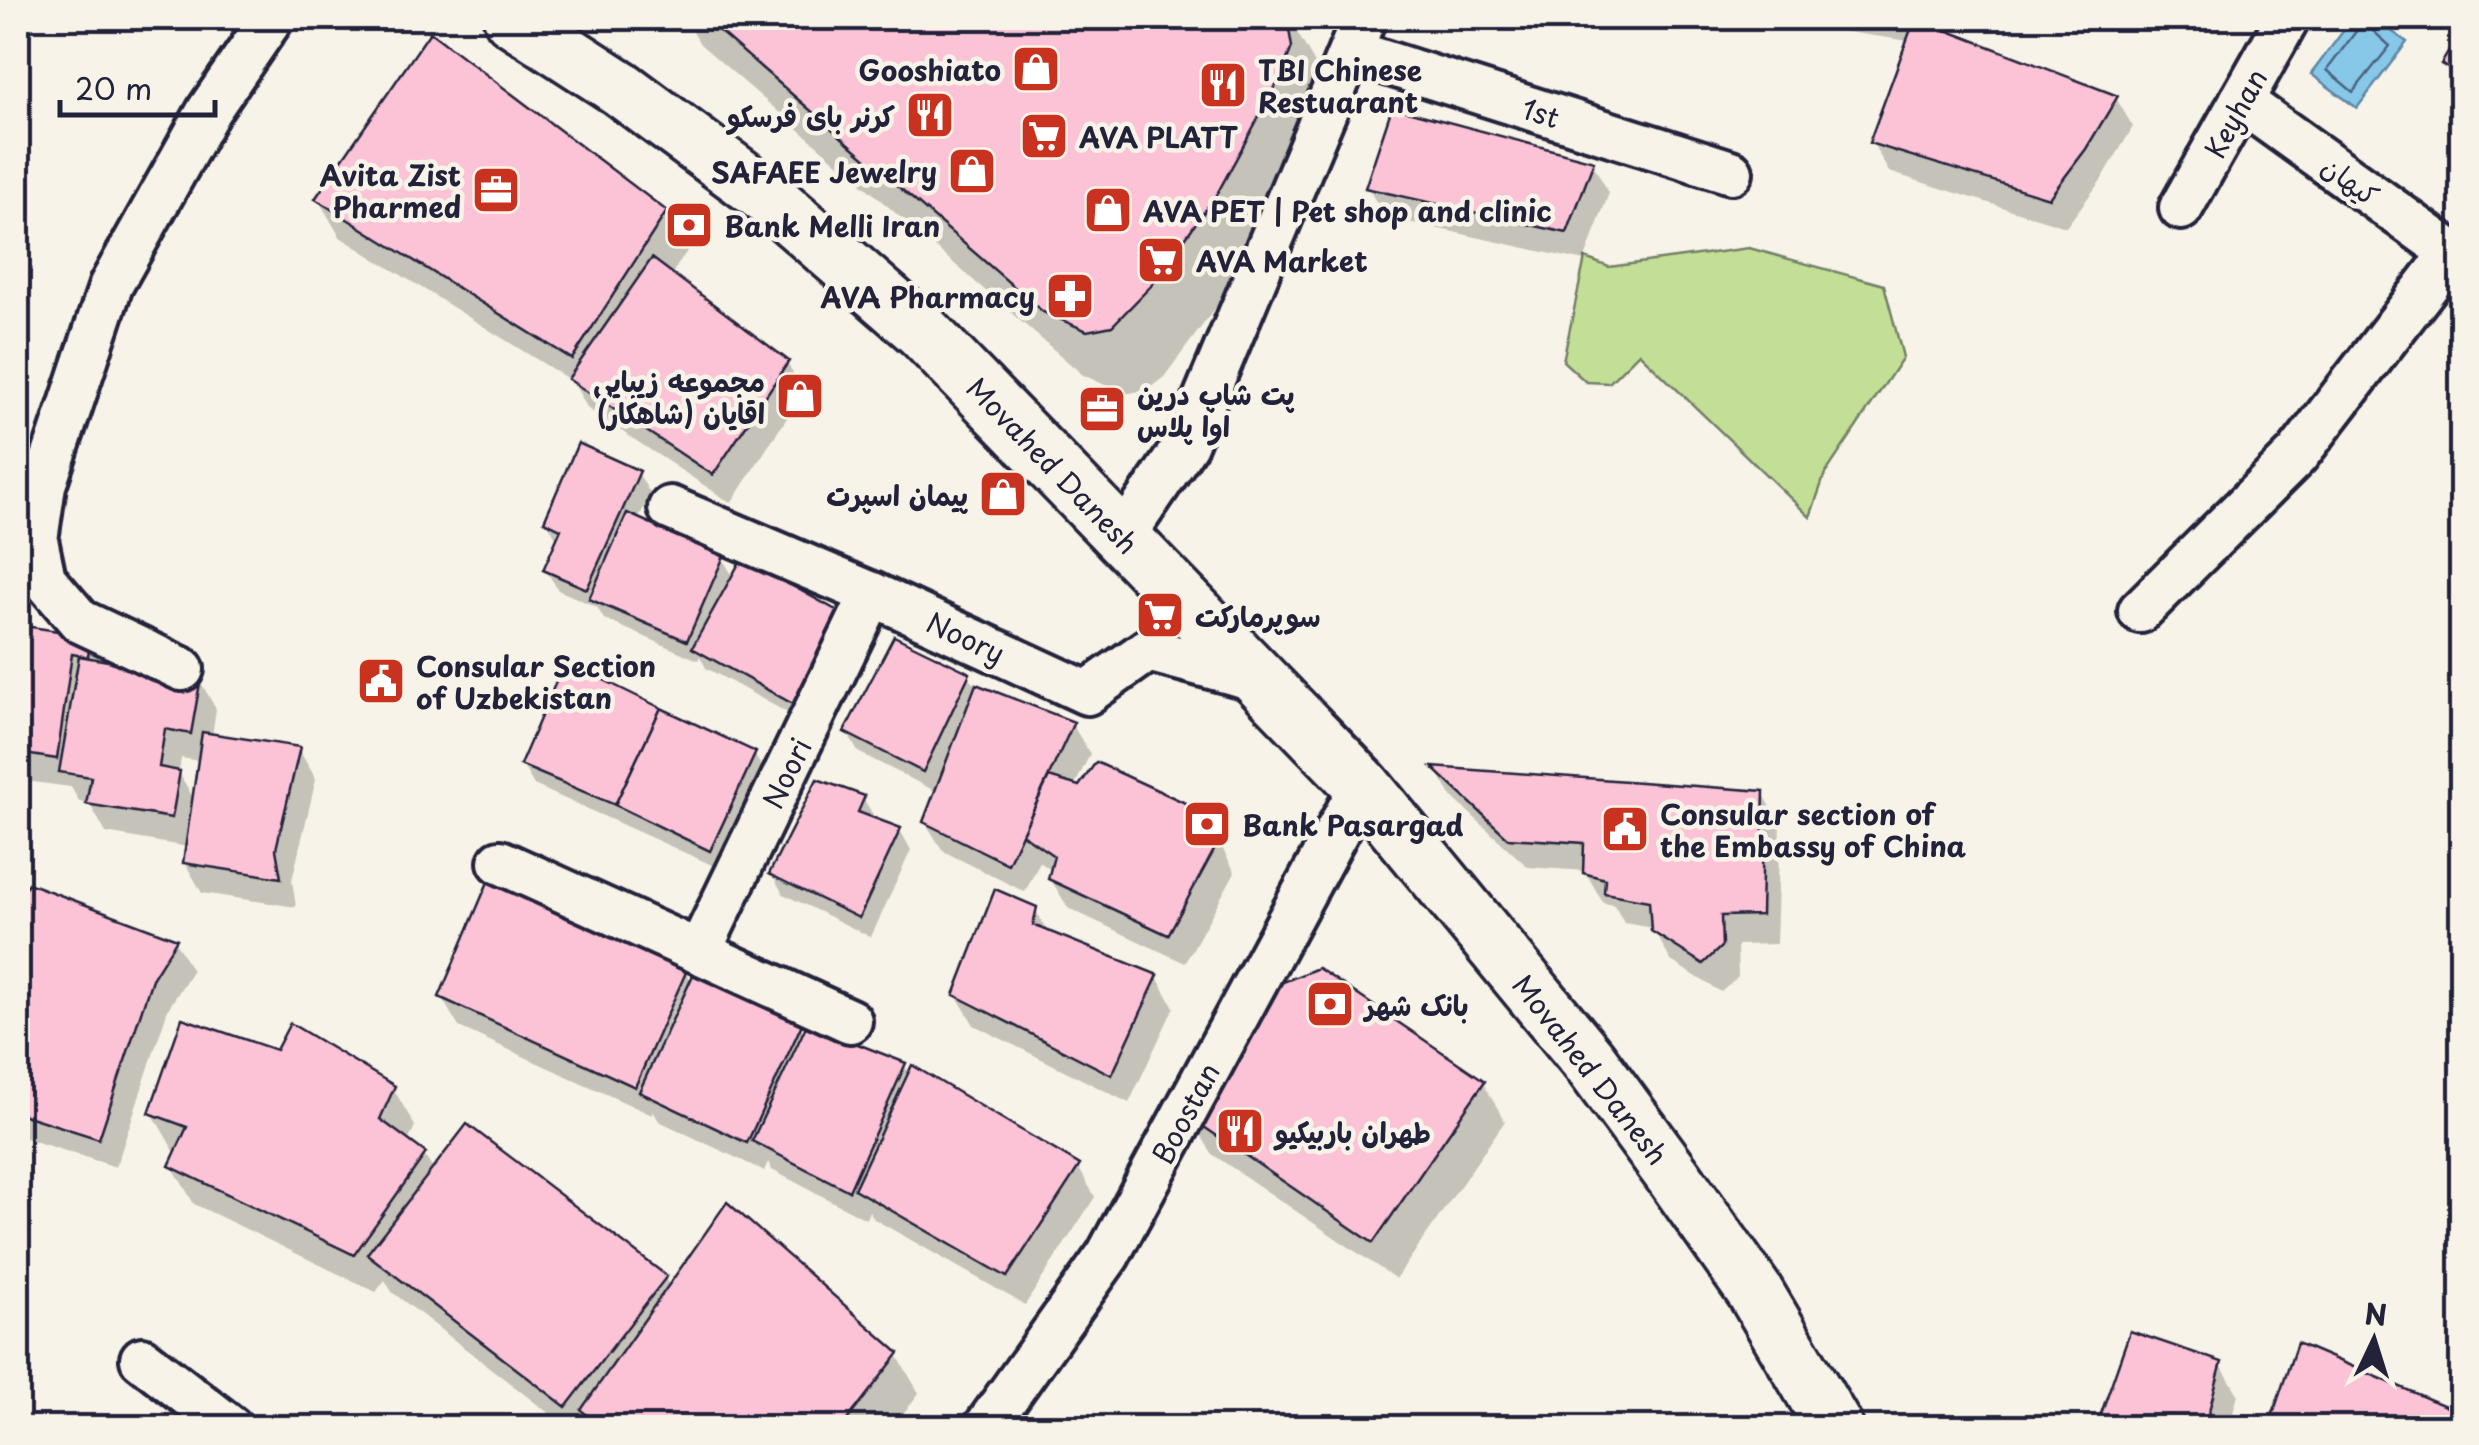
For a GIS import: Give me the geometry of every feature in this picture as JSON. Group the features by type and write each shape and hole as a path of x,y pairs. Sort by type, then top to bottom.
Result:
{"main road":[{"name":"Movahed Danesh","path":"512,18 620,88 770,198 922,331 1362,785 1590,1062 1654,1149 1755,1292 1835,1428"}],"street":[{"path":"182,669 80,620 44,579 36,540 44,485 111,285 210,110 272,18"},
{"name":"Keyhan","path":"2182,208 2288,18"},
{"path":"1123,537 1186,444 1358,34"},
{"name":"1st","path":"1358,34 1731,172"},
{"name":"کیهان","path":"2241,101 2457,256"},
{"path":"2140,611 2297,455 2457,256"},
{"name":"Noory","path":"670,508 872,594 1087,693 1148,650 1259,680"},
{"name":"Noori","path":"699,952 872,594"},
{"name":"Boostan","path":"985,1428 1108,1254 1362,785"},
{"path":"500,862 850,1022"},
{"path":"142,1359 231,1428"}],"green space":[{"path":"1749,248 1884,285 1903,357 1825,474 1810,517 1639,353 1609,383 1586,382 1563,361 1585,258 1609,267"}],"water":[{"path":"2353,18 2373,18 2407,42 2357,108 2311,74"}],"building":[{"name":"AVA PLATT","path":"704,18 1287,18 1292,47 1279,80 1218,192 1151,286 1112,326 1087,331 1043,312"},
{"path":"1915,18 2118,96 2086,149 2049,198 1869,143"},
{"path":"2462,30 2462,76 2441,64"},
{"path":"430,32 667,211 572,359 315,199"},
{"path":"1392,107 1594,161 1567,233 1365,188"},
{"path":"652,258 789,361 713,475 568,379"},
{"path":"578,443 640,471 587,589 543,570 561,529 544,521"},
{"path":"627,513 724,556 687,641 589,599"},
{"path":"742,558 843,614 793,704 692,648"},
{"path":"18,625 91,636 88,657 72,654 57,759 18,753"},
{"path":"894,636 970,673 923,772 844,732"},
{"path":"79,656 201,677 191,734 165,729 159,767 180,771 172,818 86,804 91,777 59,772"},
{"path":"565,661 661,708 615,805 520,765"},
{"path":"976,684 1074,722 1008,864 923,822"},
{"path":"661,708 756,752 710,851 615,805"},
{"path":"202,732 300,747 276,849 281,878 183,863"},
{"path":"1096,762 1205,812 1198,832 1219,841 1168,935 1048,879 1054,856 1022,834 1049,777 1079,786"},
{"path":"1432,767 1764,791 1761,915 1721,916 1722,946 1703,964 1651,931 1649,901 1604,893 1605,879 1583,873 1584,843 1508,838"},
{"path":"817,779 865,796 858,812 901,828 859,918 769,874"},
{"path":"488,882 687,970 635,1087 439,997"},
{"path":"28,883 177,939 152,979 99,1139 18,1113 18,901"},
{"path":"995,889 1037,907 1033,925 1158,975 1112,1075 954,995"},
{"path":"1318,968 1485,1081 1373,1243 1188,1116 1278,984"},
{"path":"694,973 802,1024 747,1143 639,1092"},
{"path":"182,1018 276,1050 290,1023 395,1086 380,1119 426,1153 354,1255 169,1166 187,1127 149,1113"},
{"path":"807,1024 906,1063 849,1191 752,1141"},
{"path":"912,1065 1080,1165 1007,1277 854,1189"},
{"path":"467,1124 667,1276 566,1407 367,1254"},
{"path":"727,1202 899,1353 841,1428 603,1428 581,1410"},
{"path":"2130,1331 2222,1362 2205,1426 2182,1418 2178,1428 2096,1428"},
{"path":"2297,1343 2457,1411 2451,1428 2268,1428"}],"place":[{"name":"Gooshiato","path":"1036,69"},
{"name":"TBI Chinese Restuarant","path":"1223,85"},
{"name":"کرنر بای فرسکو","path":"930,115"},
{"name":"AVA PLATT","path":"1044,136"},
{"name":"SAFAEE Jewelry","path":"972,171"},
{"name":"Avita Zist Pharmed","path":"496,190"},
{"name":"AVA PET | Pet shop and clinic","path":"1108,210"},
{"name":"Bank Melli Iran","path":"689,225"},
{"name":"AVA Market","path":"1161,260"},
{"name":"AVA Pharmacy","path":"1070,296"},
{"name":"مجموعه زیبایی اقایان (شاهکار)","path":"800,396"},
{"name":"پت شاپ درین اوا پلاس","path":"1102,409"},
{"name":"پیمان اسپرت","path":"1003,494"},
{"name":"سوپرمارکت","path":"1160,615"},
{"name":"Consular Section of Uzbekistan","path":"381,681"},
{"name":"Bank Pasargad","path":"1207,824"},
{"name":"Consular section of the Embassy of China","path":"1625,829"},
{"name":"بانک شهر","path":"1330,1004"},
{"name":"طهران باربیکیو","path":"1240,1131"}]}
